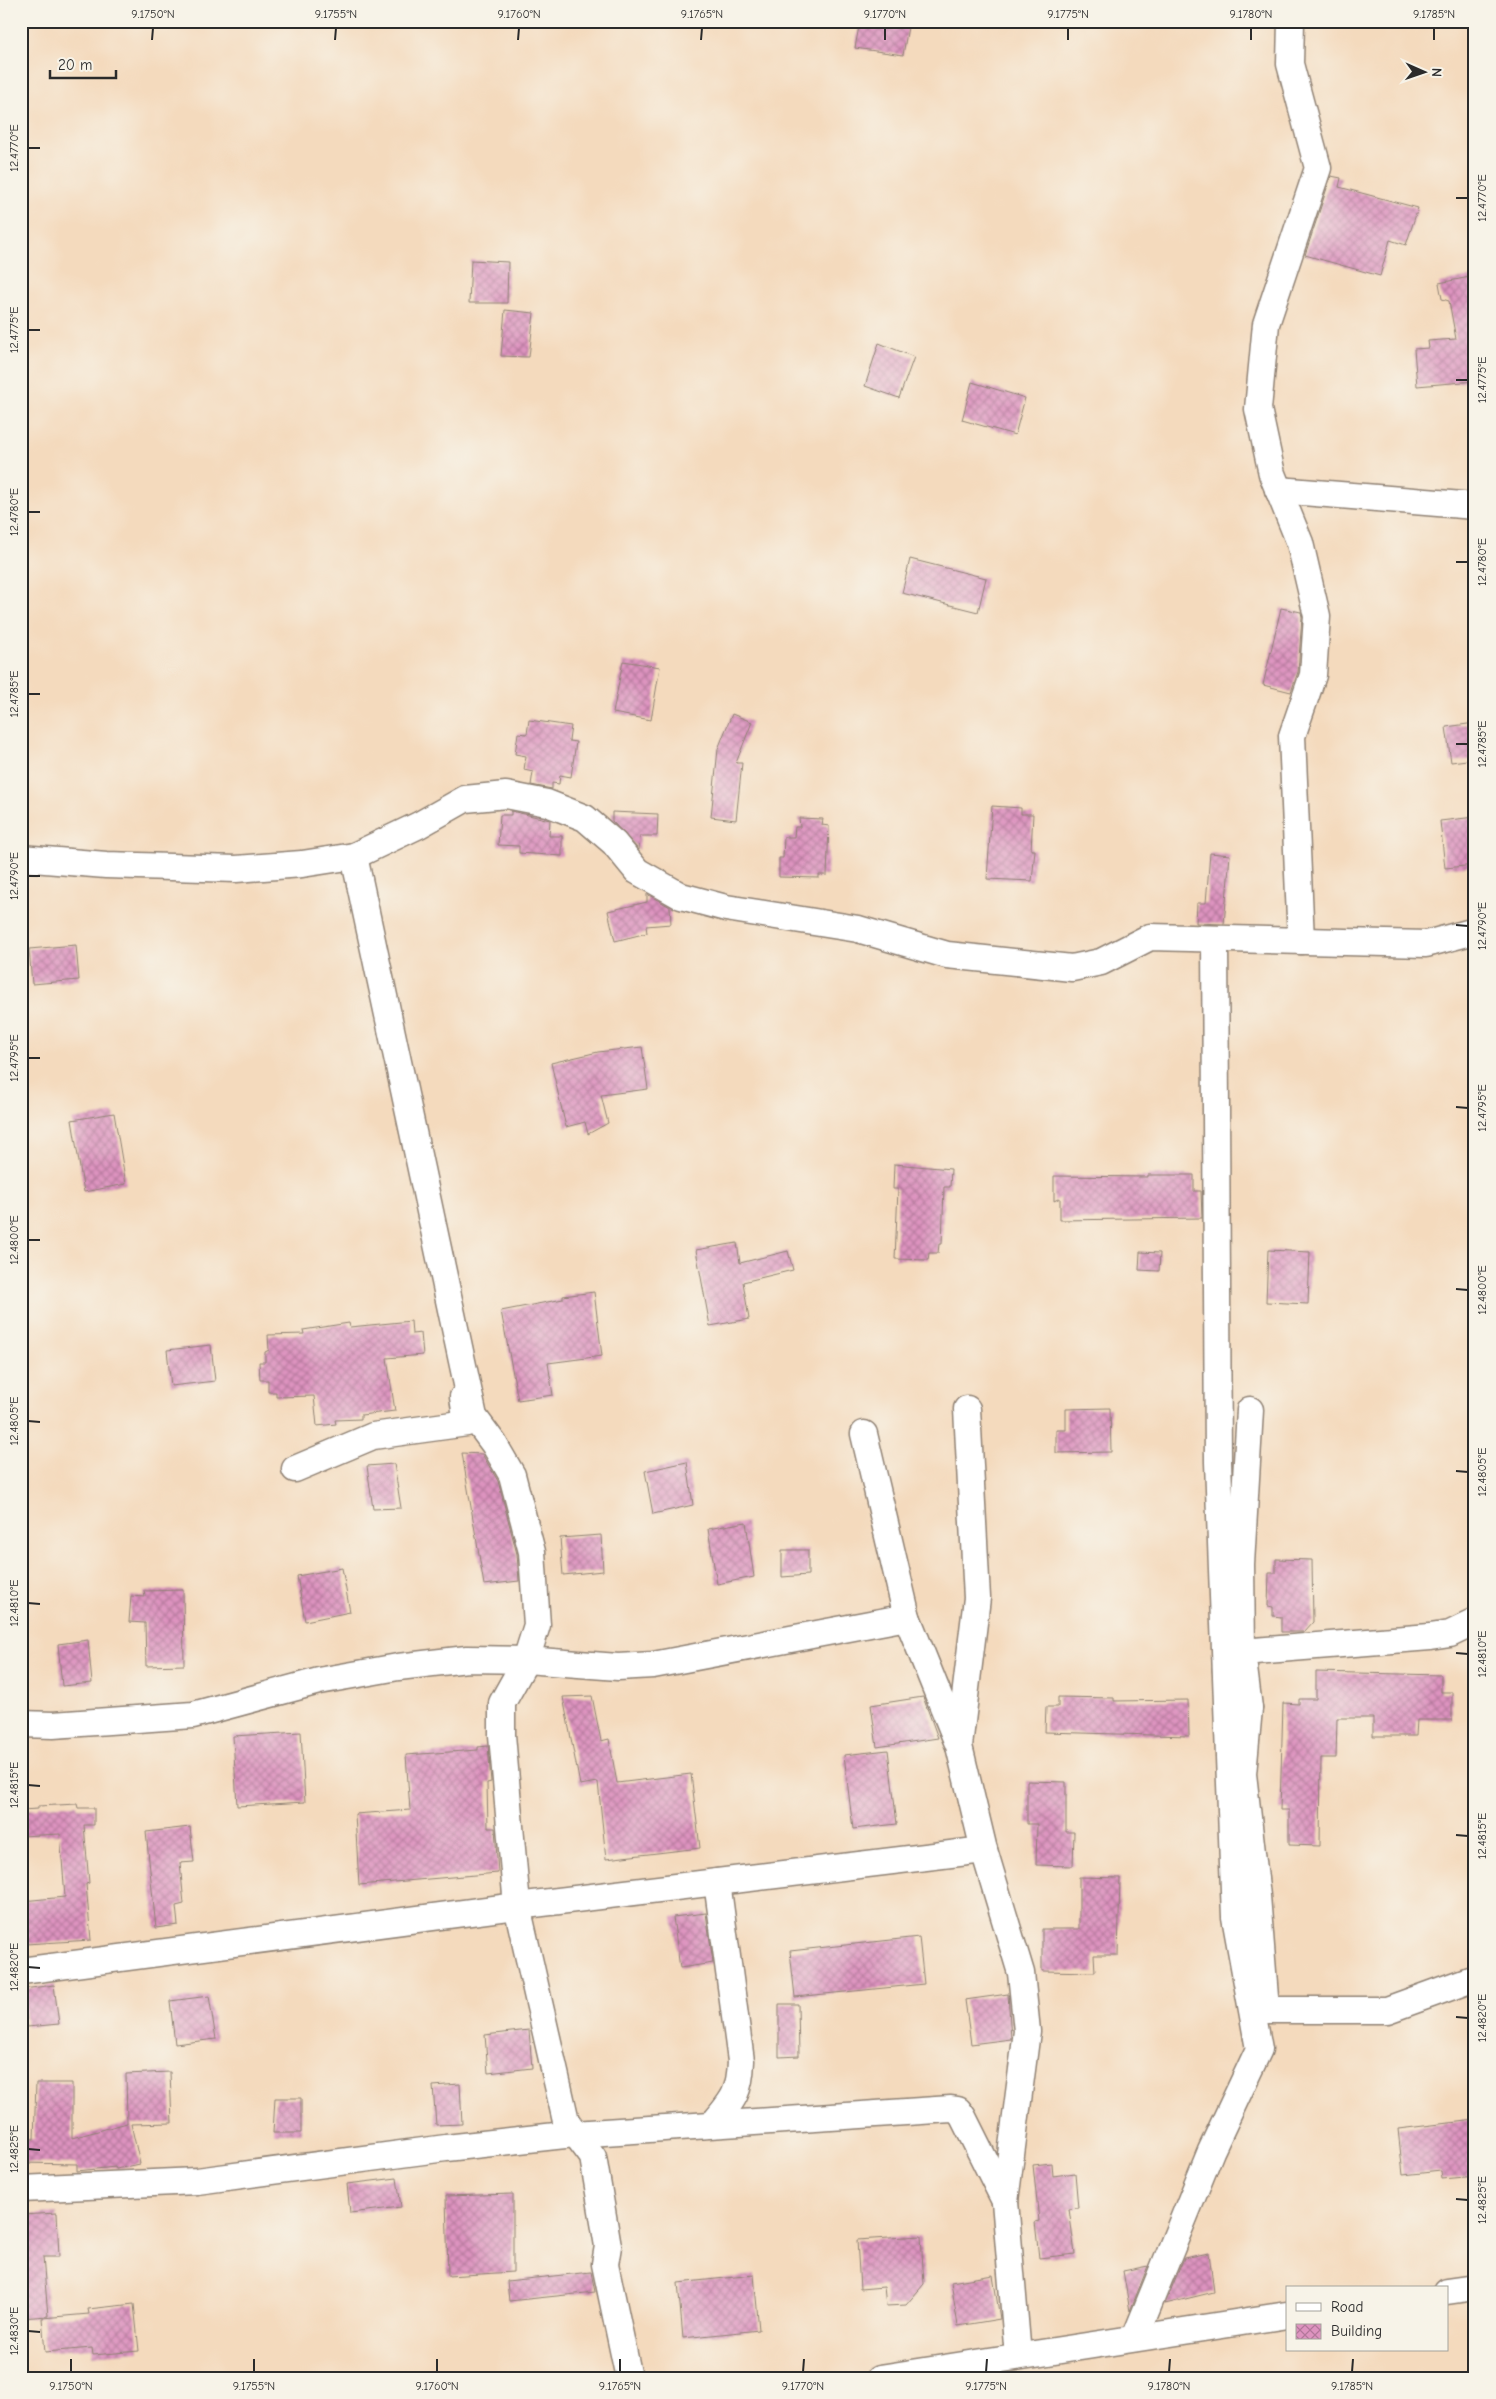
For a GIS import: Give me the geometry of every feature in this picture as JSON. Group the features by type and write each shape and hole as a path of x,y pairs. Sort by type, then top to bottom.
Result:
{"street":[{"path":"1291,21 1290,64 1318,168 1266,324 1258,409 1272,474 1300,543 1317,616 1313,675 1292,736 1301,941"},
{"path":"1278,490 1475,506"},
{"path":"21,858 106,865 236,870 302,864 354,856 419,825 465,799 506,795 547,803 585,818 614,843 637,871 681,896 726,908 858,929 947,955 1072,968 1101,962 1150,937 1426,944 1475,931"},
{"path":"354,856 474,1417 494,1444 512,1475 532,1552 537,1625 526,1660 502,1703 502,1735 517,1906 566,2121 574,2134 583,2141 593,2157 608,2246 605,2264 629,2378"},
{"path":"1135,2338 1211,2151 1259,2048 1235,1917 1234,1661 1218,1462 1215,938"},
{"path":"295,1469 373,1436 467,1423 453,1322"},
{"path":"959,1746 977,1598 967,1409"},
{"path":"1250,1410 1242,1564 1234,1661 1240,1670 1249,1708 1243,1774 1257,1896 1266,2010 1387,2010 1475,1978"},
{"path":"864,1434 908,1617 959,1746 984,1850 1021,1973 1027,2031 1005,2201 1018,2356"},
{"path":"21,1724 53,1725 193,1716 319,1681 398,1667 467,1659 526,1660 618,1667 653,1665 908,1617"},
{"path":"1234,1661 1450,1634 1475,1622"},
{"path":"21,1971 517,1906 984,1850"},
{"path":"712,2124 732,2102 740,2084 741,2061 717,1882"},
{"path":"21,2190 197,2181 446,2148 574,2134 958,2110 1005,2201"},
{"path":"1448,2291 1475,2287"},
{"path":"880,2378 1286,2315"}],"building":[{"path":"860,21 909,21 903,55 855,48"},
{"path":"1331,176 1341,178 1339,187 1418,208 1406,245 1390,240 1380,276 1305,255"},
{"path":"471,260 508,262 507,303 469,303"},
{"path":"1475,276 1475,381 1417,386 1414,349 1429,348 1428,341 1456,339 1449,301 1442,299 1439,283"},
{"path":"505,310 534,313 529,357 501,356"},
{"path":"879,343 914,357 899,398 865,386"},
{"path":"972,382 1025,398 1015,435 962,420"},
{"path":"910,559 986,578 978,612 902,593"},
{"path":"1281,608 1301,612 1302,617 1298,672 1291,692 1263,685"},
{"path":"623,661 660,667 651,720 613,713"},
{"path":"732,714 752,722 736,763 742,763 736,820 711,817 718,749"},
{"path":"529,720 571,726 569,741 576,742 571,777 560,775 559,784 552,783 552,789 531,785 533,772 524,770 526,756 515,754 518,733 527,734"},
{"path":"1475,723 1475,759 1451,762 1446,727"},
{"path":"992,806 1021,808 1021,814 1033,814 1031,850 1035,850 1032,881 987,879"},
{"path":"511,811 550,820 549,836 562,836 562,856 519,853 519,846 498,845 500,815 511,815"},
{"path":"612,812 658,814 657,836 640,836 639,850 612,821"},
{"path":"1475,817 1475,865 1445,868 1440,821"},
{"path":"799,818 823,819 822,825 829,826 827,875 819,875 819,878 779,877 779,858 783,858 784,837 794,837 795,827 800,827"},
{"path":"1210,853 1230,855 1224,924 1196,923 1197,903 1206,903"},
{"path":"647,894 670,907 671,924 646,926 647,933 615,941 608,911 647,902"},
{"path":"76,945 79,980 32,984 29,949"},
{"path":"642,1047 648,1089 601,1095 608,1123 588,1134 585,1122 566,1127 551,1063 598,1052"},
{"path":"114,1113 126,1184 84,1192 72,1120"},
{"path":"894,1164 951,1169 950,1187 944,1187 942,1244 939,1244 938,1253 929,1253 928,1260 895,1259 898,1189 893,1189"},
{"path":"1148,1175 1194,1175 1194,1191 1201,1191 1202,1218 1060,1220 1060,1198 1054,1201 1054,1176 1148,1177"},
{"path":"737,1243 740,1263 788,1251 793,1270 743,1282 749,1319 710,1326 696,1250"},
{"path":"1268,1250 1310,1252 1308,1304 1266,1302"},
{"path":"1140,1252 1160,1253 1159,1271 1139,1270"},
{"path":"594,1292 602,1356 548,1363 553,1395 518,1400 501,1311 563,1299 563,1296"},
{"path":"411,1321 412,1334 421,1333 423,1355 387,1358 395,1411 361,1415 361,1419 335,1420 336,1424 317,1426 314,1396 276,1397 276,1392 268,1392 268,1380 260,1380 259,1362 265,1362 265,1352 269,1350 268,1335 304,1334 303,1330 349,1323 350,1327"},
{"path":"211,1345 215,1381 171,1386 167,1350"},
{"path":"1110,1408 1111,1452 1056,1453 1056,1430 1066,1430 1066,1409"},
{"path":"462,1453 482,1454 498,1481 517,1554 519,1581 484,1585"},
{"path":"687,1462 693,1505 653,1514 645,1471"},
{"path":"394,1464 401,1508 373,1509 367,1466"},
{"path":"746,1522 754,1577 717,1584 708,1529"},
{"path":"601,1535 603,1571 563,1575 560,1538"},
{"path":"782,1550 808,1550 808,1575 782,1577"},
{"path":"1276,1559 1312,1560 1313,1622 1304,1632 1281,1632 1281,1617 1273,1616 1273,1607 1268,1606 1269,1573 1276,1573"},
{"path":"342,1568 350,1612 305,1621 297,1576"},
{"path":"183,1590 184,1665 146,1666 145,1623 129,1622 131,1596 145,1597 144,1591"},
{"path":"88,1640 92,1683 62,1686 58,1644"},
{"path":"1316,1672 1441,1675 1441,1692 1452,1692 1452,1720 1417,1720 1416,1736 1373,1736 1373,1718 1337,1718 1336,1758 1321,1758 1320,1846 1289,1845 1289,1810 1280,1810 1283,1703 1299,1704 1299,1699 1316,1699"},
{"path":"592,1696 601,1741 609,1739 617,1783 691,1774 700,1848 606,1859 598,1782 580,1785 563,1697"},
{"path":"923,1697 938,1738 877,1747 871,1705"},
{"path":"1058,1697 1114,1698 1114,1701 1188,1700 1189,1736 1045,1732 1046,1707 1058,1707"},
{"path":"301,1732 305,1802 237,1806 233,1736"},
{"path":"488,1746 491,1782 487,1783 488,1828 495,1828 498,1873 359,1885 355,1814 410,1810 406,1755 478,1750 478,1747"},
{"path":"888,1750 897,1824 853,1829 844,1755"},
{"path":"1027,1781 1066,1782 1066,1832 1074,1832 1073,1866 1036,1865 1037,1824 1027,1824"},
{"path":"77,1804 78,1808 94,1808 94,1825 84,1825 89,1883 86,1884 91,1940 26,1944 22,1901 65,1897 60,1834 21,1836 21,1810 38,1809 38,1806"},
{"path":"190,1827 194,1862 180,1863 184,1904 176,1906 178,1925 156,1928 146,1832"},
{"path":"1079,1877 1120,1878 1118,1955 1094,1955 1095,1972 1042,1971 1042,1929 1079,1929"},
{"path":"706,1913 713,1963 680,1968 673,1917"},
{"path":"919,1937 924,1984 795,1997 790,1951"},
{"path":"54,1985 59,2024 27,2027 23,1989"},
{"path":"1008,1994 1011,2039 971,2044 965,2000"},
{"path":"209,1996 216,2039 175,2044 170,2001"},
{"path":"779,2004 798,2004 799,2056 779,2057"},
{"path":"529,2030 532,2068 488,2073 485,2035"},
{"path":"170,2072 172,2123 131,2124 140,2164 116,2169 115,2167 77,2171 77,2164 21,2163 21,2139 34,2139 36,2083 72,2083 72,2138 127,2123 126,2074"},
{"path":"460,2084 462,2124 436,2125 433,2086"},
{"path":"275,2098 301,2098 301,2133 273,2133"},
{"path":"1475,2120 1475,2176 1442,2179 1441,2171 1403,2175 1398,2129"},
{"path":"1052,2163 1053,2176 1075,2173 1078,2208 1069,2209 1075,2254 1039,2258 1035,2222 1039,2221 1033,2165"},
{"path":"397,2178 401,2207 350,2213 347,2184"},
{"path":"513,2194 513,2272 448,2276 446,2196"},
{"path":"57,2213 59,2257 43,2257 48,2316 21,2318 21,2215"},
{"path":"921,2236 924,2284 906,2305 886,2306 884,2287 860,2289 857,2240"},
{"path":"1209,2253 1214,2292 1165,2304 1184,2258"},
{"path":"1148,2266 1130,2311 1123,2271"},
{"path":"591,2272 595,2292 509,2301 507,2281"},
{"path":"754,2275 759,2330 683,2338 678,2283"},
{"path":"993,2275 1000,2319 958,2326 951,2282"},
{"path":"134,2304 139,2351 93,2355 92,2348 45,2352 42,2318 89,2314 88,2309"}]}
